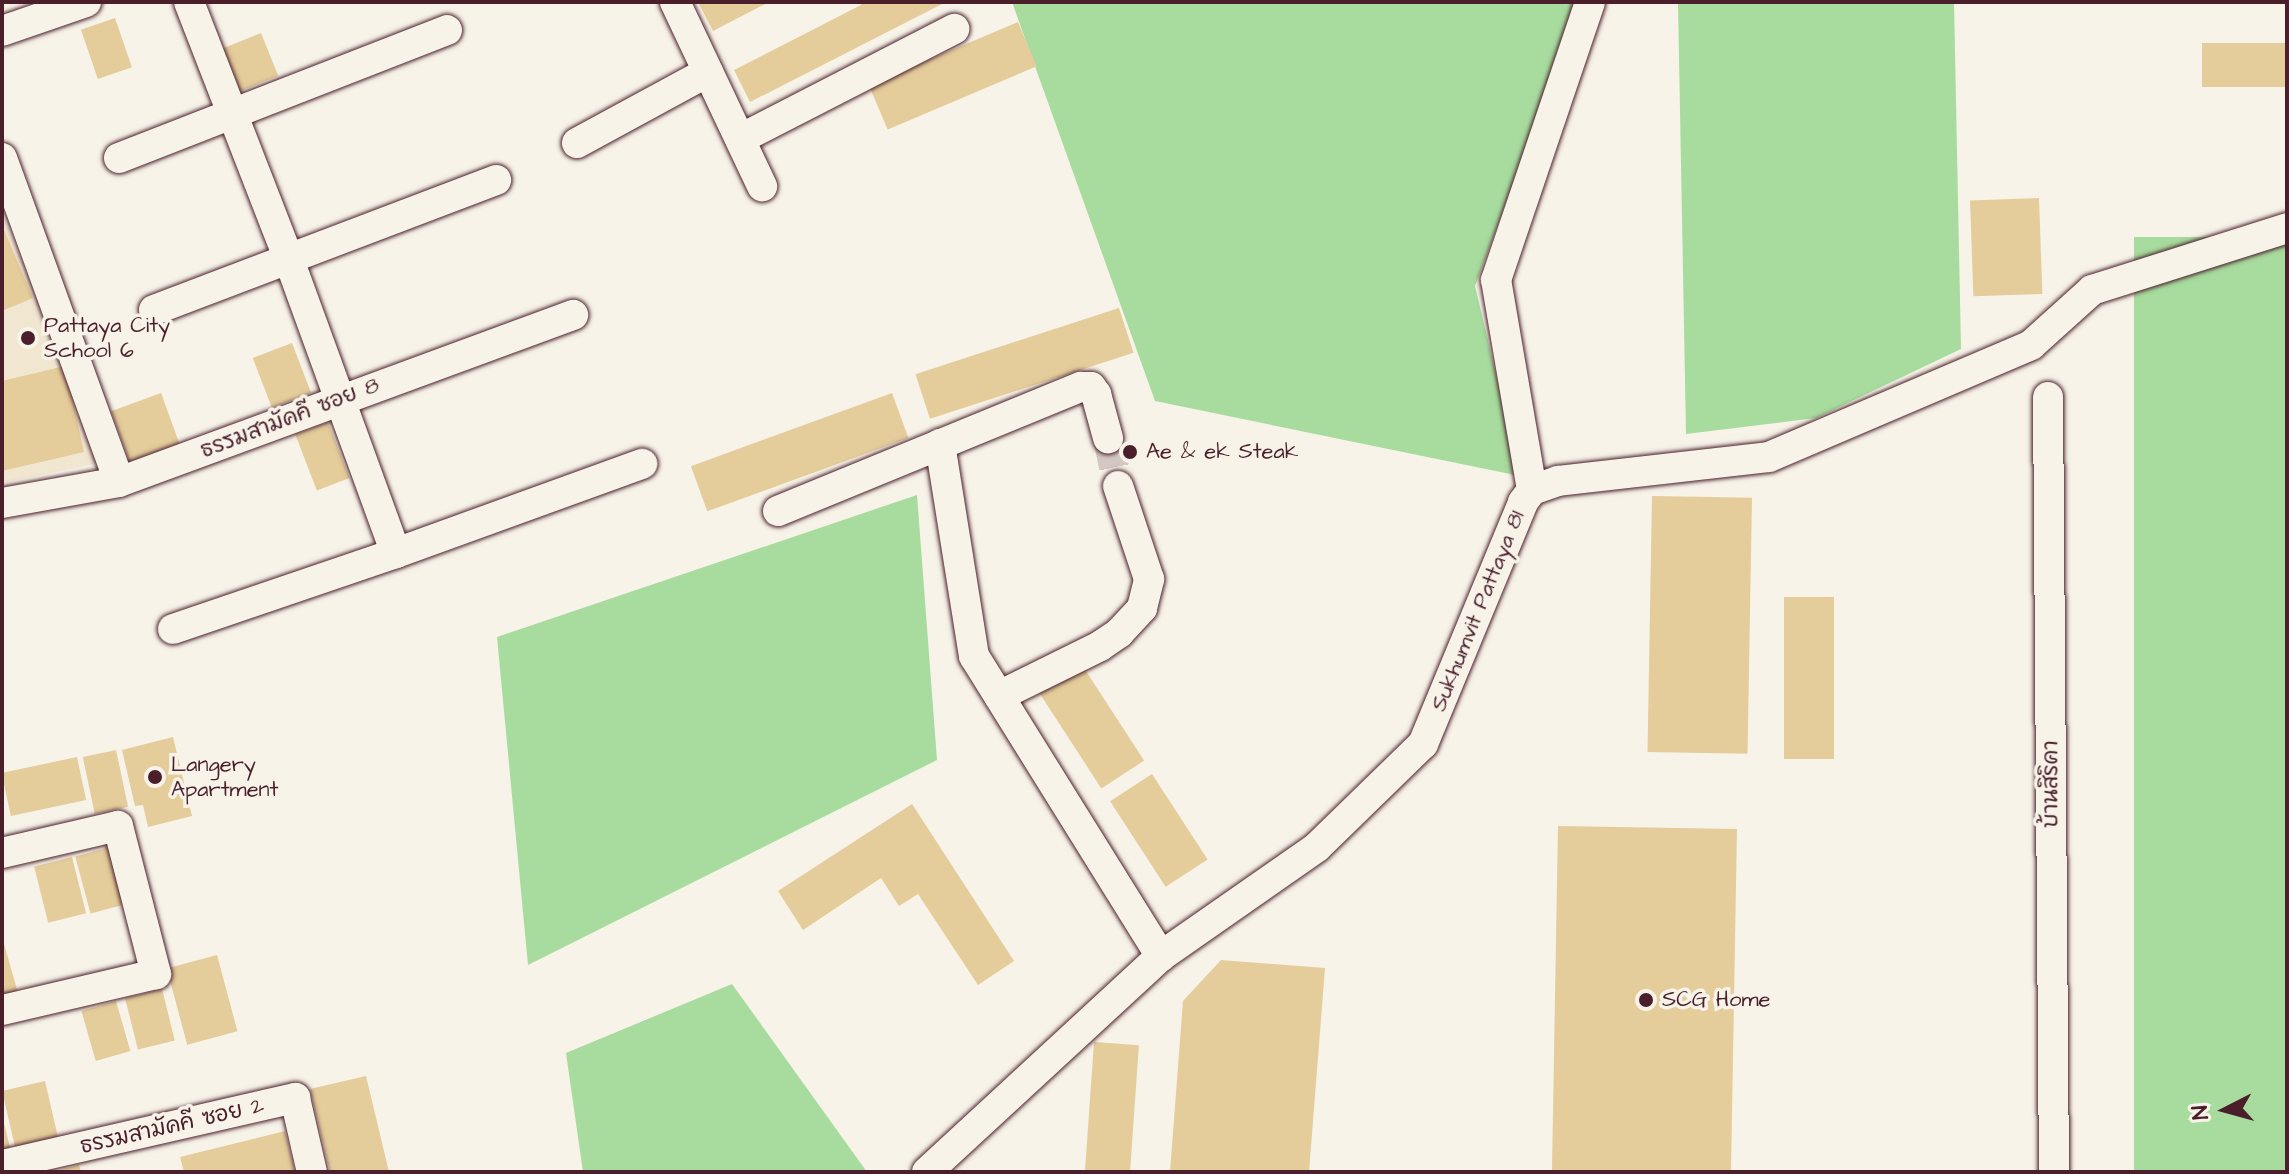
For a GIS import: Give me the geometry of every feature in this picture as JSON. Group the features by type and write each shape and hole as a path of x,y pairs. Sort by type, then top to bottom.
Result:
{"street":[{"path":"2,31 86,2"},
{"path":"189,2 288,257 396,553"},
{"path":"675,2 762,186"},
{"path":"1532,490 1496,280 1590,2"},
{"path":"740,139 954,29"},
{"path":"119,158 447,30"},
{"path":"577,143 708,72"},
{"path":"2,158 119,482"},
{"path":"154,310 496,180"},
{"name":"Sukhumvit Pattaya 81","path":"927,1172 1161,956 1317,847 1423,744 1523,502 1532,490 1558,481 1769,457 2031,345 2092,290 2287,228"},
{"name":"ธรรมสามัคคี ซอย 8","path":"2,503 119,482 340,398 573,315"},
{"path":"778,511 1081,387 1091,387 1096,394 1108,438"},
{"name":"บ้านสิริคา","path":"2048,397 2054,1172"},
{"path":"940,444 974,656 1161,956"},
{"path":"173,629 642,464"},
{"path":"999,696 1100,646 1119,633 1142,608 1149,579 1118,486"},
{"path":"2,853 118,826 156,974 2,1010"},
{"name":"ธรรมสามัคคี ซอย 2","path":"2,1165 295,1098 312,1172"}],"shaded area":[{"name":"Pattaya City School 6","path":"2,214 104,462 2,483"}],"green space":[{"path":"1012,2 1581,2 1475,286 1520,476 1155,401"},
{"path":"1678,2 1954,2 1961,349 1816,418 1686,434"},
{"path":"2134,237 2287,237 2287,1172 2134,1172"},
{"path":"917,495 937,760 528,965 497,637"},
{"path":"732,984 867,1172 583,1172 566,1053"}],"building":[{"path":"698,2 769,2 713,31"},
{"path":"860,2 946,2 750,102 734,70 861,5"},
{"path":"115,18 132,67 98,79 81,30"},
{"path":"1018,22 1037,66 888,129 869,85"},
{"path":"261,33 278,76 235,93 217,51"},
{"path":"2202,43 2287,43 2287,87 2202,87"},
{"path":"2039,198 2042,294 1973,296 1970,200"},
{"path":"2,225 33,298 2,311"},
{"path":"1119,308 1134,353 930,419 915,374"},
{"path":"292,343 311,392 272,408 253,358"},
{"path":"65,366 84,452 2,471 2,381"},
{"path":"161,393 181,448 131,467 111,411"},
{"path":"892,393 908,438 707,511 691,466"},
{"path":"328,422 350,478 317,491 295,435"},
{"path":"1652,496 1752,498 1748,754 1648,752"},
{"path":"1784,597 1834,597 1834,759 1784,759"},
{"path":"1082,665 1144,761 1101,788 1039,693"},
{"name":"Langery Apartment","path":"173,737 192,816 148,827 143,805 135,806 122,750"},
{"path":"116,750 128,807 95,814 83,757"},
{"path":"77,757 86,800 11,816 2,773"},
{"path":"1152,774 1208,860 1166,887 1110,801"},
{"path":"912,804 1014,961 978,985 918,894 899,906 881,878 803,930 778,891"},
{"name":"SCG Home","path":"1558,826 1737,829 1731,1172 1552,1172"},
{"path":"111,847 126,904 91,914 75,857"},
{"path":"72,857 86,913 48,923 34,866"},
{"path":"2,937 18,993 2,997"},
{"path":"217,955 237,1031 187,1045 167,968"},
{"path":"1221,960 1325,968 1309,1172 1170,1172 1183,1001"},
{"path":"162,989 175,1040 138,1050 125,998"},
{"path":"116,1001 130,1051 96,1061 81,1011"},
{"path":"1094,1042 1139,1045 1130,1172 1085,1172"},
{"path":"366,1076 389,1172 330,1172 310,1089"},
{"path":"45,1081 59,1141 16,1151 2,1091"},
{"path":"2,1115 11,1151 2,1153"},
{"path":"285,1131 295,1172 184,1172 180,1157"},
{"path":"79,1165 81,1172 56,1172 56,1171"}],"tunnel":[{"path":"1108,438 1118,486"}],"place":[{"name":"Pattaya City School 6","path":"28,338"},
{"name":"Ae & ek Steak","path":"1130,452"},
{"name":"Langery Apartment","path":"155,777"},
{"name":"SCG Home","path":"1646,1000"}]}
